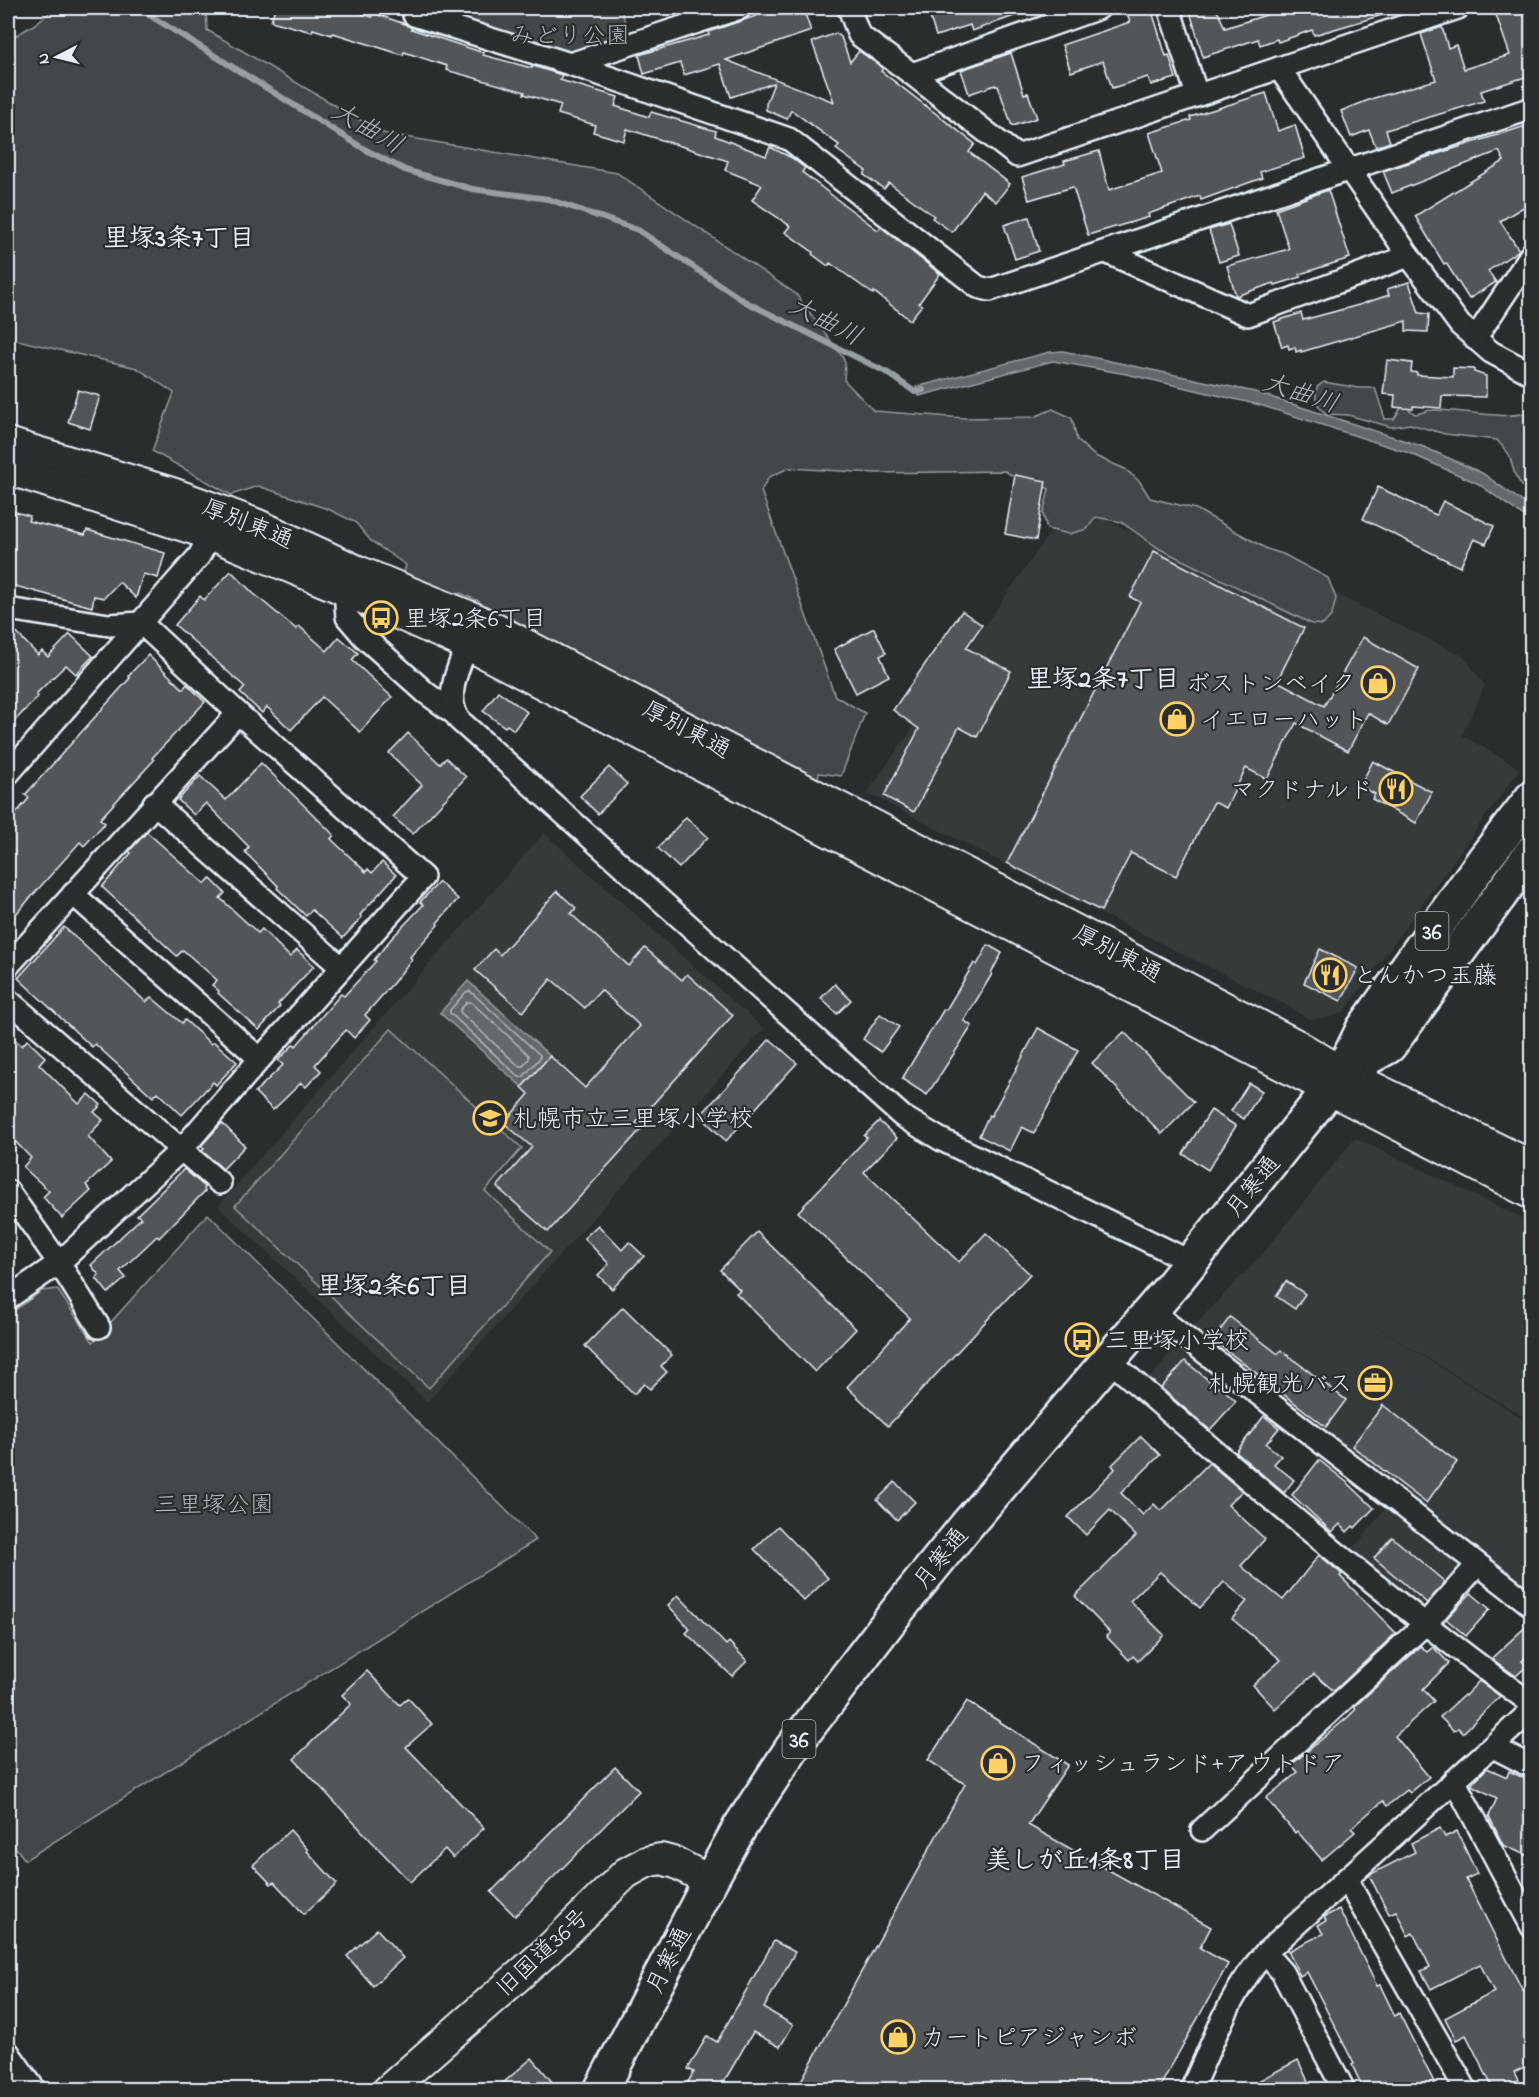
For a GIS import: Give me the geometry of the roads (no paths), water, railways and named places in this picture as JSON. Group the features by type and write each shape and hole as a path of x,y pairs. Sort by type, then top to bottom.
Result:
{"highway":[{"name":"月寒通","path":"601,2090 740,1827 792,1748 908,1597 1191,1262 1336,1081 1363,1029 1483,861 1532,798"},
{"name":"月寒通","path":"1336,1081 1389,1046 1532,852"}],"street":[{"path":"418,8 414,15 570,63 789,139 978,287 990,290 1532,108"},
{"path":"570,63 740,8"},
{"path":"849,8 859,35 1017,156 1458,8"},
{"path":"912,74 1099,8"},
{"path":"1169,8 1197,95"},
{"path":"1279,68 1348,170 1460,325 1491,352 1532,374"},
{"path":"1106,252 1248,315 1409,256"},
{"path":"1475,339 1532,253"},
{"name":"厚別東通","path":"8,443 161,490 218,524 345,590 473,632"},
{"name":"厚別東通","path":"8,469 218,524 258,525 360,572 473,632 1295,1044 1336,1081"},
{"path":"8,774 199,556 218,524"},
{"path":"345,590 347,617 364,637 426,693 455,714"},
{"path":"8,609 109,625 141,623 237,713 423,877 182,1149 59,1263 8,1298"},
{"path":"473,632 451,698 459,720 902,1116 940,1139 1191,1262"},
{"path":"8,966 237,713"},
{"path":"154,803 341,967"},
{"path":"73,894 260,1059"},
{"path":"8,1000 220,1183"},
{"path":"1336,1081 1532,1166"},
{"path":"1336,1081 1532,1194"},
{"path":"8,1191 59,1263 99,1327"},
{"path":"1150,1310 1532,1606"},
{"path":"1108,1359 1199,1438 1425,1624 1532,1704"},
{"path":"1202,1830 1425,1624 1477,1564"},
{"path":"1199,2087 1237,1992 1248,1972 1265,1953 1532,1710"},
{"path":"1493,1747 1532,1767"},
{"path":"1454,1780 1521,1886 1532,1927"},
{"name":"旧国道36号","path":"388,2090 547,1951 626,1873 646,1862 661,1859 676,1863 710,1881"},
{"path":"1346,1879 1466,2090"},
{"path":"1265,1953 1282,1972 1344,2090"},
{"path":"8,2052 34,2090"}],"water":[{"path":"1063,351 1255,392 1424,447 1482,473 1531,508 1531,520 1477,483 1409,453 1260,405 1126,374 1053,361 919,396 916,387 1050,352"},
{"path":"468,981 550,1056 522,1087 440,1013"}],"waterway":[{"name":"大曲川","path":"138,8 366,150 405,170 472,189 548,199 638,230 744,301 888,373 915,392 923,390"}],"place":[{"name":"里塚2条6丁目","path":"381,618"},
{"name":"ボストンベイク","path":"1378,683"},
{"name":"イエローハット","path":"1177,719"},
{"name":"マクドナルド","path":"1396,789"},
{"name":"とんかつ玉藤","path":"1330,975"},
{"name":"札幌市立三里塚小学校","path":"490,1118"},
{"name":"三里塚小学校","path":"1082,1340"},
{"name":"札幌観光バス","path":"1375,1383"},
{"name":"フィッシュランド+アウトドア","path":"998,1763"},
{"name":"カートピアジャンボ","path":"898,2037"}],"district":[{"name":"里塚3条7丁目","path":"179,237"},
{"name":"里塚2条7丁目","path":"1103,678"},
{"name":"里塚2条6丁目","path":"394,1285"},
{"name":"美しが丘1条8丁目","path":"1085,1859"}],"park label":[{"name":"みどり公園","path":"570,35"},
{"name":"三里塚公園","path":"214,1504"}]}
